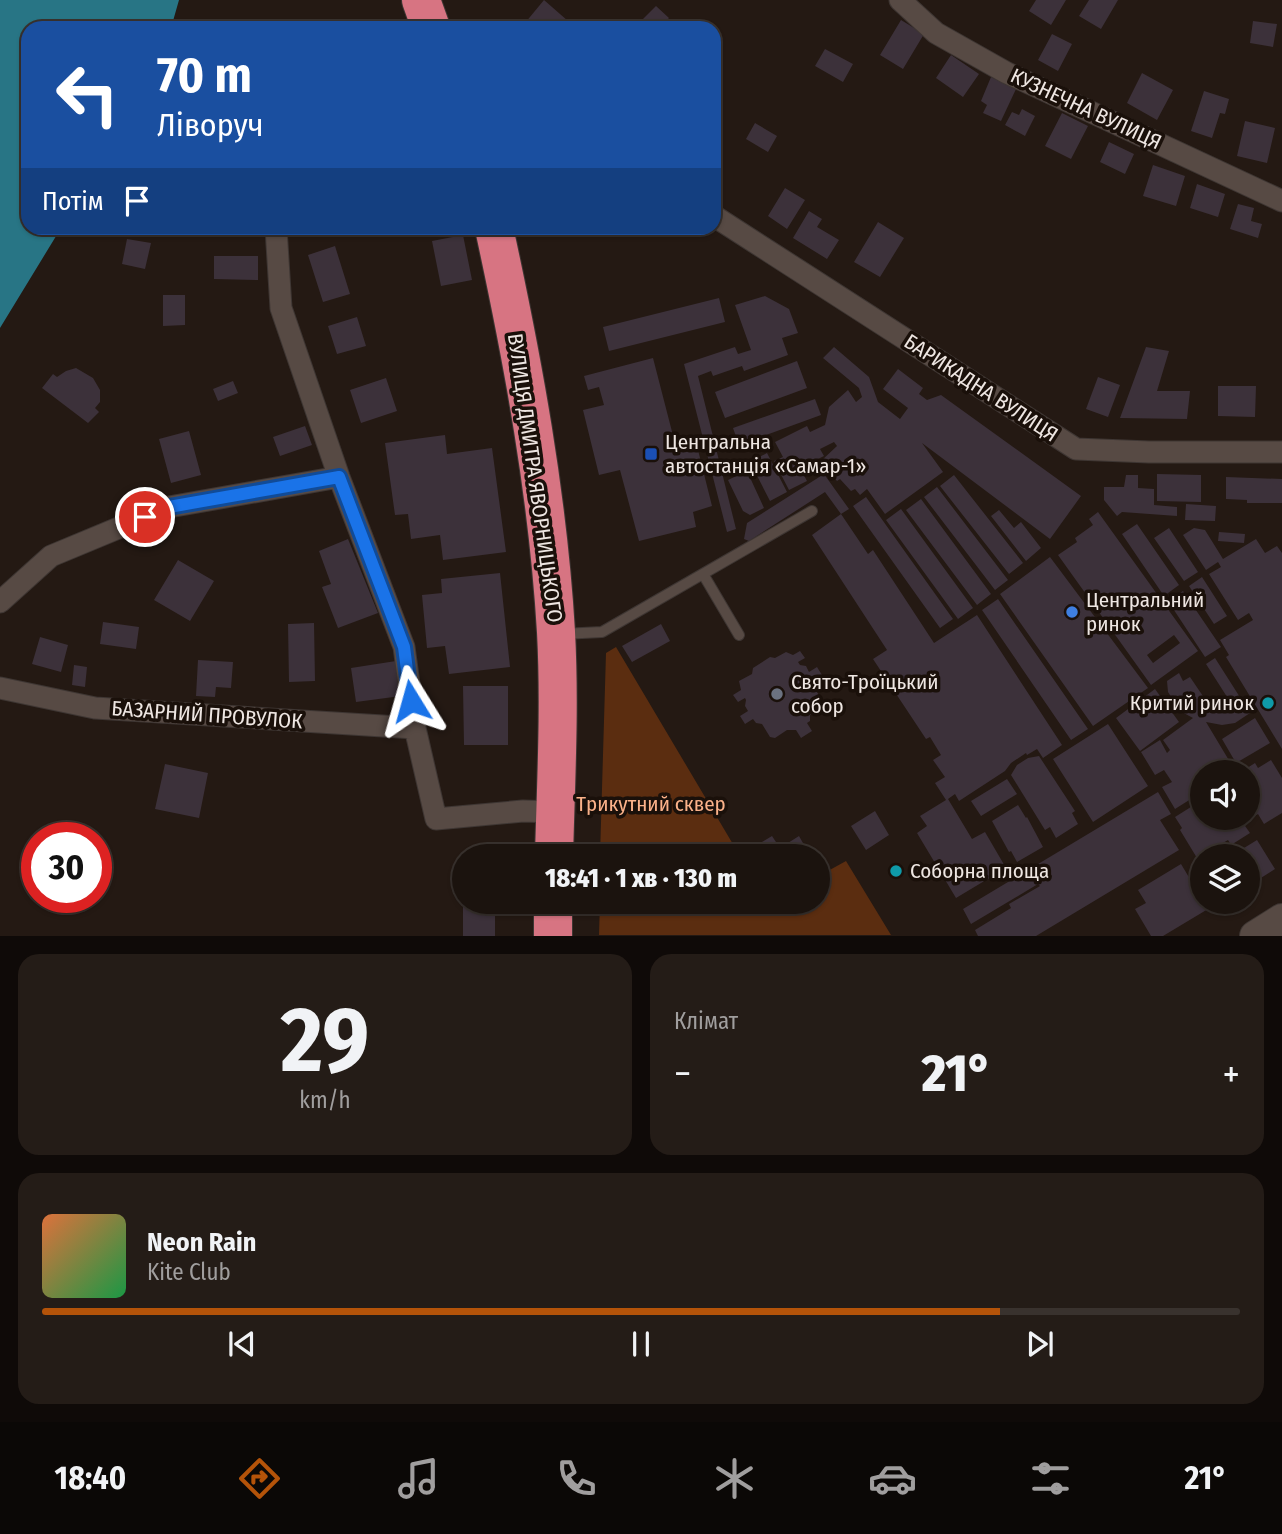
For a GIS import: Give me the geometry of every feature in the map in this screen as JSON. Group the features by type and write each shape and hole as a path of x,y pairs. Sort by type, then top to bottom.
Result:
{"highway":[{"path":"421,0 428,21"},
{"name":"ВУЛИЦЯ ДМИТРА ЯВОРНИЦЬКОГО","path":"495,235 532,424 551,560 556,634 554,844"},
{"path":"553,914 553,936"}],"street":[{"name":"КУЗНЕЧНА ВУЛИЦЯ","path":"900,0 936,33 1007,73 1282,201"},
{"name":"БАРИКАДНА ВУЛИЦЯ","path":"721,221 1076,449 1282,452"},
{"path":"276,235 281,308 339,477 404,647 415,728 436,820 523,811 555,811"},
{"path":"0,602 51,556 169,507 339,477"},
{"name":"БАЗАРНИЙ ПРОВУЛОК","path":"0,688 95,708 415,728"},
{"path":"1255,936 1282,919"}],"lane":[{"path":"556,634 602,632 812,511"},
{"path":"704,574 739,635"}],"green space":[{"name":"Трикутний сквер","path":"616,647 733,844 600,844 606,653"},
{"path":"846,861 891,935 599,935 600,914 830,914 830,870"}],"water":[{"path":"0,0 179,0 173,21 21,21 21,235 57,235 0,328"}],"building":[{"path":"544,0 568,21 527,21"},
{"path":"1036,0 1066,0 1051,25 1029,11"},
{"path":"1089,0 1118,0 1101,29 1079,16"},
{"path":"656,6 669,18 666,21 641,21"},
{"path":"901,20 924,34 903,69 880,55"},
{"path":"1253,21 1277,24 1273,47 1250,43"},
{"path":"1052,34 1072,44 1058,71 1038,60"},
{"path":"825,49 853,64 843,82 815,66"},
{"path":"951,55 979,74 963,97 936,78"},
{"path":"1142,73 1173,90 1157,120 1127,103"},
{"path":"991,77 1016,89 1001,121 983,113 987,105 981,101"},
{"path":"1204,91 1229,99 1225,114 1220,113 1212,138 1191,131"},
{"path":"1022,109 1035,116 1025,136 1005,125 1012,112 1019,115"},
{"path":"1062,113 1088,126 1071,159 1045,146"},
{"path":"1245,121 1275,128 1267,163 1237,156"},
{"path":"755,123 777,136 768,152 746,139"},
{"path":"1109,142 1134,154 1125,174 1100,162"},
{"path":"1153,165 1185,176 1176,206 1143,196"},
{"path":"1197,184 1225,194 1218,217 1190,208"},
{"path":"785,188 805,200 787,229 768,216"},
{"path":"1238,204 1254,208 1251,221 1262,224 1258,238 1230,229"},
{"path":"809,211 822,219 817,227 839,240 827,259 793,238"},
{"path":"878,222 904,238 880,277 854,262"},
{"path":"463,235 472,280 441,286 432,241"},
{"path":"127,239 151,243 145,269 122,264"},
{"path":"335,246 350,294 323,302 308,255"},
{"path":"214,256 258,256 258,280 214,279"},
{"path":"163,295 185,295 185,325 163,326"},
{"path":"765,296 789,309 798,333 782,338 788,355 744,371 742,366 713,376 711,371 698,376 736,529 727,532 684,364 735,347 738,354 751,350 735,305"},
{"path":"719,298 725,322 609,351 603,327"},
{"path":"357,317 366,346 337,354 328,326"},
{"path":"834,347 869,377 878,402 900,419 908,408 883,389 898,369 923,388 919,394 927,400 941,395 1081,496 1050,539 922,443 943,472 885,514 867,489 860,495 855,489 851,491 840,479 837,481 821,461 837,446 834,442 820,449 824,456 800,468 807,481 789,490 774,461 783,457 775,442 807,426 810,432 825,425 829,407 848,390 856,402 862,397 859,388 823,358"},
{"path":"1146,347 1169,351 1157,391 1190,391 1187,419 1120,418"},
{"path":"653,358 677,451 697,446 712,506 693,512 696,527 639,541 620,470 599,475 583,410 604,405 599,387 588,390 584,376"},
{"path":"797,361 807,388 725,418 715,392"},
{"path":"76,368 93,378 100,390 100,402 95,408 99,412 88,423 42,388 53,374 57,377"},
{"path":"1098,377 1120,385 1108,417 1086,409"},
{"path":"386,378 397,411 361,423 350,390"},
{"path":"233,381 238,393 218,401 213,389"},
{"path":"1218,386 1256,386 1255,417 1218,416"},
{"path":"815,399 821,415 739,445 733,428"},
{"path":"305,426 312,445 280,456 273,437"},
{"path":"189,431 201,475 171,483 159,439"},
{"path":"445,435 447,454 492,448 506,552 443,560 440,535 411,539 408,514 395,515 385,443"},
{"path":"767,453 787,492 770,501 750,462"},
{"path":"747,471 764,508 750,515 743,511 728,480"},
{"path":"824,474 849,509 841,514 825,492 749,541 744,539 747,523"},
{"path":"1157,474 1201,475 1201,502 1157,501"},
{"path":"954,475 1023,563 1009,574 940,486"},
{"path":"1126,475 1138,475 1138,488 1154,489 1154,505 1177,507 1177,516 1122,512 1117,516 1104,500 1104,487 1124,487"},
{"path":"1226,477 1282,479 1282,503 1247,503 1247,500 1226,499"},
{"path":"937,487 1008,580 995,590 924,497"},
{"path":"866,497 953,619 940,628 853,506"},
{"path":"921,499 991,594 977,605 906,510"},
{"path":"1186,504 1216,506 1215,521 1185,520"},
{"path":"901,509 973,608 958,619 886,520"},
{"path":"999,510 1014,528 1021,522 1041,548 1026,561 991,516"},
{"path":"1098,512 1198,651 1151,685 1058,555 1077,542 1075,538 1093,525 1089,519","holes":["1174,635 1180,643 1153,663 1147,655"]},
{"path":"841,514 868,554 873,550 934,643 977,615 1062,745 1043,758 1037,749 1027,755 1026,753 1011,763 1005,771 959,801 955,794 948,799 972,839 985,832 1006,868 956,898 917,833 927,826 920,816 946,800 935,783 945,777 933,760 941,755 930,737 926,739 873,659 887,650 812,535"},
{"path":"1137,524 1179,585 1164,596 1122,534"},
{"path":"1169,528 1198,572 1184,581 1154,538"},
{"path":"1194,528 1205,530 1223,559 1256,539 1265,553 1277,546 1282,553 1282,749 1226,657 1229,655 1220,640 1253,620 1249,613 1238,620 1209,574 1221,567 1218,562 1206,570 1183,535"},
{"path":"1219,532 1245,534 1244,543 1218,541"},
{"path":"348,539 378,613 338,628 322,587 331,584 319,551"},
{"path":"1050,557 1148,688 1093,726 1000,594"},
{"path":"178,560 214,581 190,621 154,600"},
{"path":"500,573 510,667 449,674 445,646 427,648 422,595 442,593 441,579"},
{"path":"1202,577 1227,616 1214,624 1189,586"},
{"path":"1183,591 1221,647 1205,657 1168,601"},
{"path":"998,599 1088,729 1071,740 982,610"},
{"path":"103,622 139,627 136,649 100,644"},
{"path":"314,623 315,681 289,682 288,624"},
{"path":"661,624 670,641 632,662 622,646"},
{"path":"40,637 68,645 61,672 32,664"},
{"name":"Свято-Троїцький собор","path":"800,651 805,658 798,662 800,665 806,666 809,672 817,667 822,675 815,680 819,686 817,692 823,702 822,708 810,715 810,721 807,723 812,731 801,738 796,730 787,730 775,738 770,737 762,724 753,719 745,724 740,716 748,711 746,700 745,698 738,702 733,695 741,690 739,681 752,674 753,668 770,657 775,658 786,652 793,655"},
{"path":"1215,658 1250,713 1235,723 1222,725 1206,722 1229,760 1190,760 1190,800 1175,809 1162,787 1172,782 1164,770 1155,775 1141,752 1160,740 1167,753 1170,750 1163,740 1193,718 1180,711 1168,692 1167,681 1179,673 1183,681 1190,677 1209,705 1214,702 1217,707 1229,700 1206,664"},
{"path":"198,660 233,662 231,688 216,687 215,697 196,696"},
{"path":"396,661 401,696 356,702 351,668"},
{"path":"74,665 87,667 85,687 72,685"},
{"path":"463,686 508,686 508,745 464,745"},
{"path":"1155,689 1179,722 1140,751 1116,718"},
{"path":"1255,718 1270,743 1241,760 1234,760 1222,739"},
{"path":"1108,724 1148,786 1093,822 1053,759"},
{"path":"1039,756 1075,811 1072,813 1078,824 1056,838 1050,827 1045,830 1011,775 1017,765 1028,758"},
{"path":"1271,760 1282,778 1282,813 1264,824 1260,817 1260,767"},
{"path":"165,764 208,773 199,818 155,809"},
{"path":"1007,779 1017,794 981,816 971,801"},
{"path":"1158,792 1171,814 1160,820 1179,850 1036,936 978,936 975,930 1011,908 1009,904 1040,886 1038,884 971,924 963,909"},
{"path":"1018,805 1043,847 1017,862 992,821"},
{"path":"1190,808 1190,830 1248,830 1250,833 1233,844 1228,840 1221,844 1190,844 1190,846 1175,817"},
{"path":"875,811 889,835 866,850 851,826"},
{"path":"772,836 777,844 759,844"},
{"path":"799,836 804,844 786,844"},
{"path":"1260,845 1275,869 1260,878"},
{"path":"1181,864 1190,879 1190,914 1200,914 1163,936 1151,936 1135,909 1146,903 1138,890"},
{"path":"463,914 495,914 495,936 463,936"}],"place":[{"name":"Центральна автостанція «Самар-1»","path":"651,454"},
{"name":"Центральний ринок","path":"1072,612"},
{"name":"Свято-Троїцький собор","path":"777,694"},
{"name":"Критий ринок","path":"1268,703"},
{"name":"Соборна площа","path":"896,871"}],"route":[{"path":"145,517 169,507 339,477 404,647 411,701"}]}
